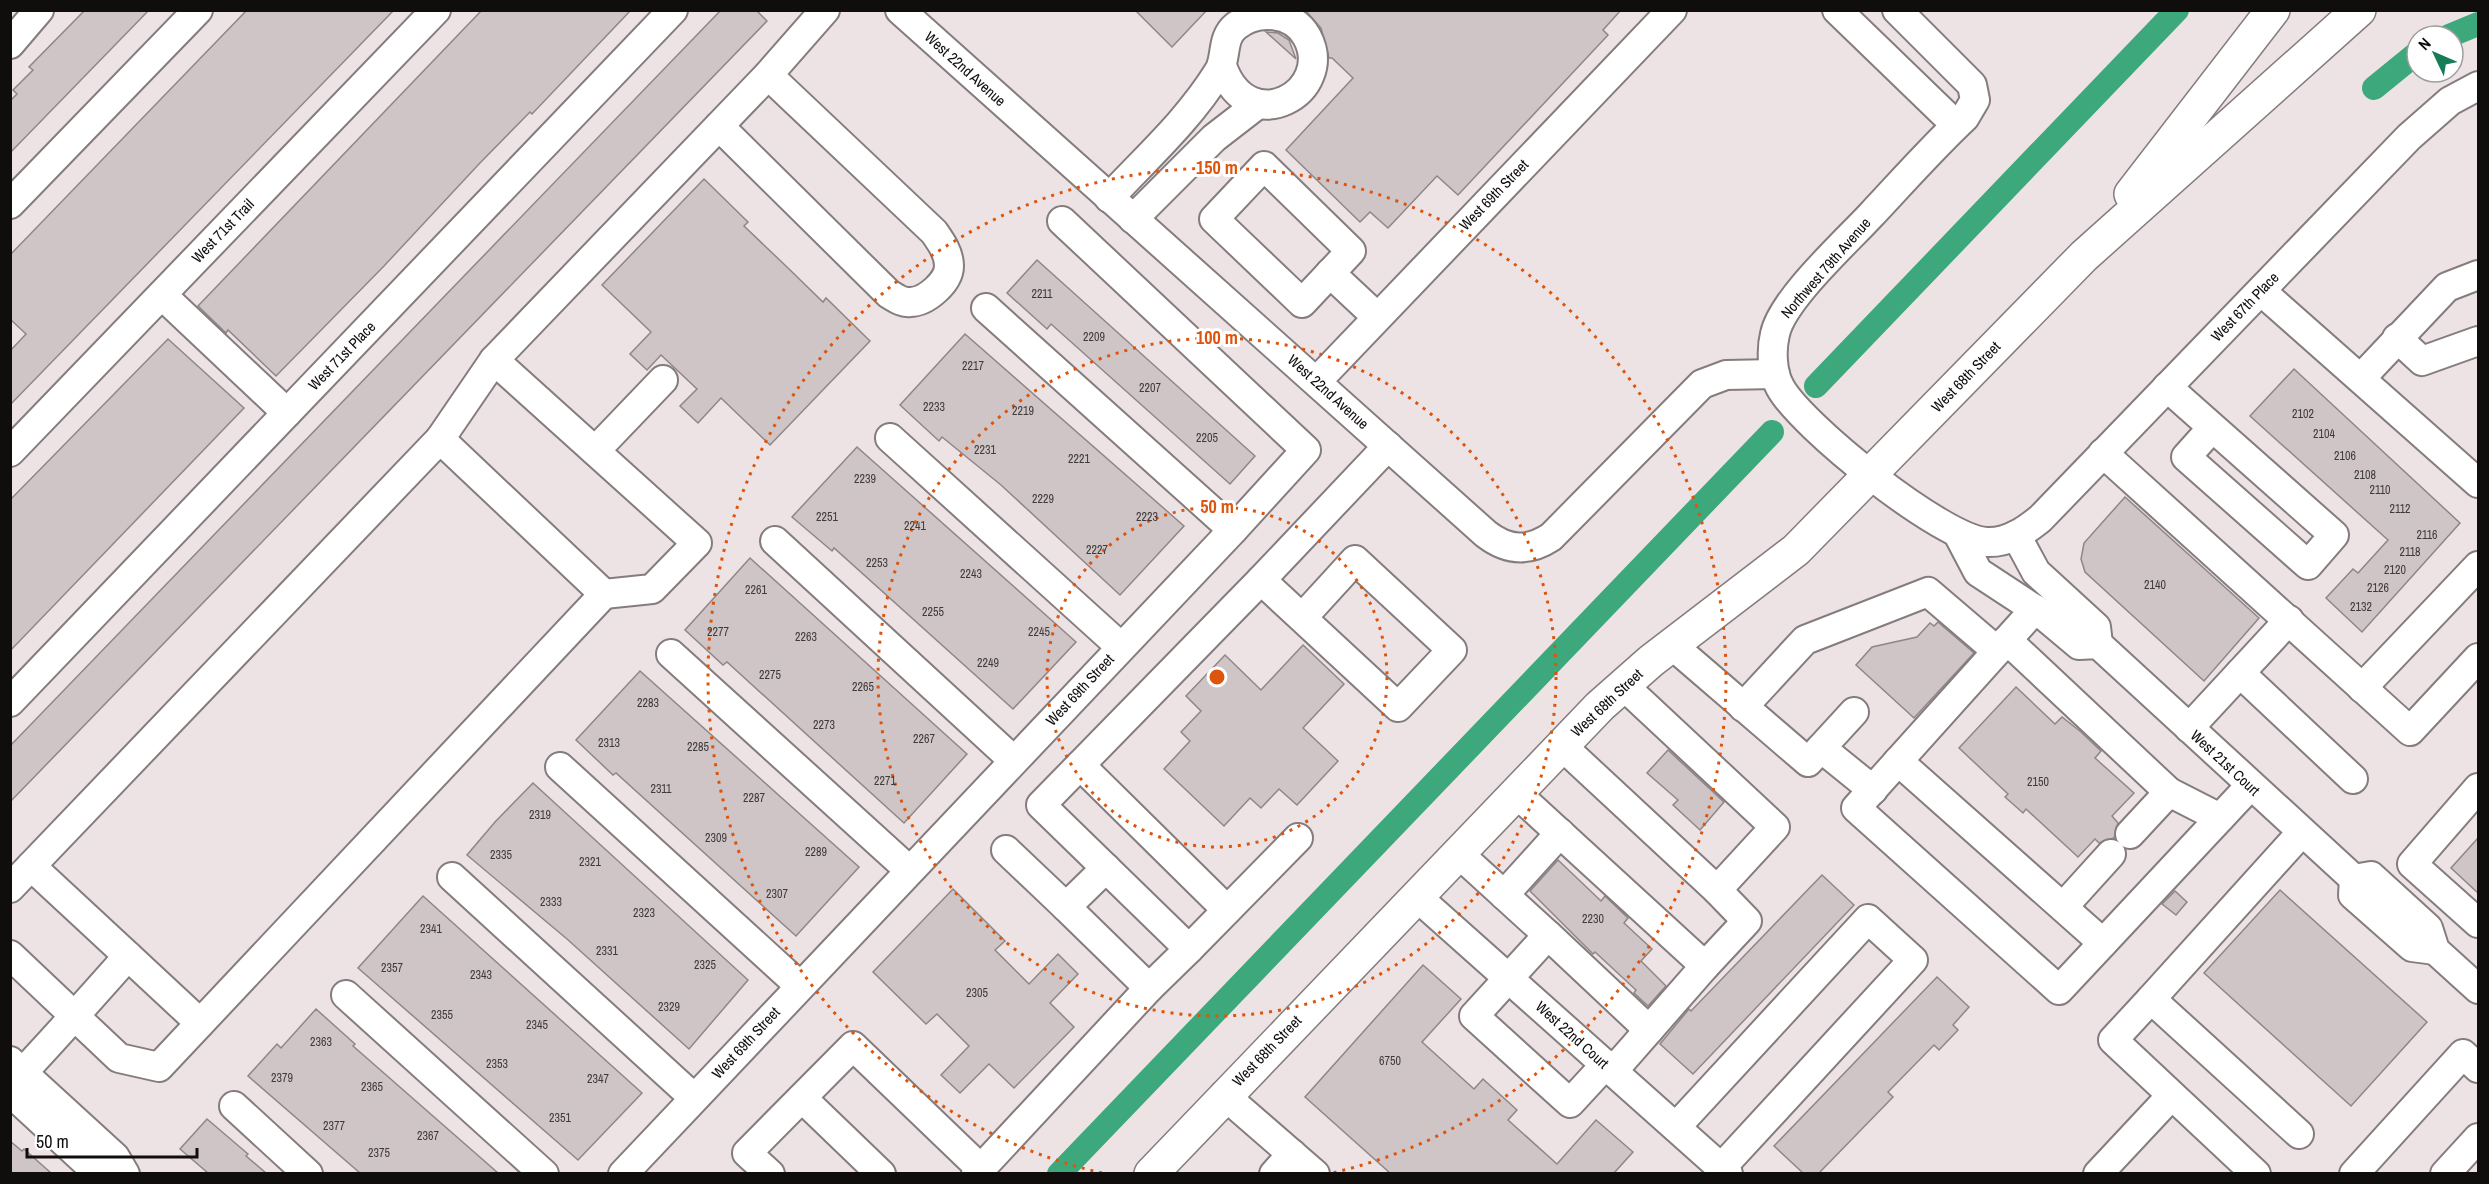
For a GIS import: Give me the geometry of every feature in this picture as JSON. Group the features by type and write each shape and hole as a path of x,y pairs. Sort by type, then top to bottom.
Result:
{"main road":[{"name":"West 68th Street","path":"2084,256 2273,10"},
{"name":"West 68th Street","path":"1151,1173 1516,792 1624,686 1672,645 1774,570 1872,474 2084,256 2359,10"}],"street":[{"path":"10,44 39,10"},
{"path":"10,204 198,10"},
{"name":"West 71st Trail","path":"10,452 436,10"},
{"name":"West 71st Place","path":"10,702 673,10"},
{"path":"10,888 440,439 494,360 768,75 825,10"},
{"name":"West 22nd Avenue","path":"900,10 1495,541 1507,546 1529,548 1551,537 1702,384 1726,375 1775,374"},
{"name":"West 69th Street","path":"1317,381 1672,10"},
{"path":"1837,10 1956,125"},
{"name":"Northwest 79th Avenue","path":"1872,474 1814,427 1782,392 1775,374 1774,336 1788,307 1956,125 1975,100 1972,85 1896,10"},
{"path":"1273,14 1292,21 1307,36 1313,56 1309,77 1297,94 1279,104 1258,104 1241,97 1228,84 1222,66 1224,45 1234,27 1252,16 1273,14"},
{"path":"1109,198 1198,105 1222,66"},
{"path":"718,126 889,294 901,301 912,303 926,298 942,283 950,268 946,250 933,232 768,75"},
{"name":"West 67th Place","path":"2016,535 2040,519 2425,122 2450,101 2478,86"},
{"path":"1133,219 1214,138 1258,104"},
{"path":"1264,166 1351,251 1330,273 1302,303 1214,219 1264,166"},
{"name":"West 69th Street","path":"623,1173 1233,530 1306,450 1062,221"},
{"path":"1330,273 1377,317"},
{"path":"2361,378 2447,286 2478,275"},
{"path":"2261,291 2478,483"},
{"path":"162,295 287,413"},
{"path":"986,308 1233,530"},
{"path":"2397,338 2422,361 2478,341"},
{"path":"10,954 119,1058 159,1067 604,594 652,589 697,543 494,360"},
{"path":"595,451 663,380"},
{"path":"2167,387 2334,535 2308,565 2186,457 2212,428"},
{"path":"890,438 1120,647"},
{"path":"440,439 604,594"},
{"path":"1189,949 1041,805 1261,580 1388,446"},
{"path":"2103,453 2410,731 2478,658"},
{"path":"1872,474 1921,514 1958,534 1988,542 2016,535"},
{"path":"1958,534 1978,572 2035,609 2079,645 2098,644"},
{"name":"West 21st Court","path":"2016,535 2036,572 2096,627 2098,644 2250,786 2354,879 2371,876 2428,928 2435,950 2478,989"},
{"path":"775,541 1013,760"},
{"path":"1261,580 1398,707 1452,650 1355,560 1302,618"},
{"path":"2362,688 2478,566"},
{"path":"1743,707 1805,640 1928,592 2002,645 2169,792 2220,818"},
{"path":"2035,609 1856,808 2059,990 2250,786"},
{"path":"2189,728 2289,620"},
{"path":"1672,645 1808,762 1854,712"},
{"path":"671,654 909,870"},
{"path":"2240,673 2353,779"},
{"path":"1624,686 1775,827 1716,890"},
{"path":"1548,935 1474,1016 1570,1103 1649,1030 1747,921 1562,746"},
{"path":"1821,748 1873,789"},
{"path":"1898,761 2103,943"},
{"path":"1080,765 1227,910"},
{"path":"560,767 800,986"},
{"path":"2478,788 2412,864 2478,923"},
{"path":"1516,792 1705,966"},
{"path":"2130,834 2169,792"},
{"path":"2256,1173 2113,1040 2301,832"},
{"path":"1504,895 1560,833"},
{"path":"770,1173 747,1153 853,1046 978,1171 1149,988 1298,838"},
{"path":"1006,850 1149,988"},
{"path":"1458,853 1649,1030"},
{"path":"2063,907 2111,854"},
{"path":"31,866 200,1023"},
{"path":"1066,907 1106,868"},
{"path":"452,877 694,1098"},
{"name":"West 22nd Court","path":"1416,896 1676,1126 1714,1168"},
{"path":"1676,1126 1868,919 1913,960 1714,1168"},
{"path":"14,1078 76,1015 128,956"},
{"path":"346,995 544,1173"},
{"path":"2151,999 2299,1134"},
{"path":"2354,1173 2463,1054 2478,1068"},
{"path":"14,1078 99,1173"},
{"path":"14,1078 116,1157 125,1173"},
{"path":"1224,1095 1283,1164 1315,1173"},
{"path":"2098,1173 2171,1096"},
{"path":"802,1098 881,1173"},
{"path":"234,1106 308,1173"},
{"path":"2445,1173 2478,1138"}],"building":[{"path":"85,10 149,10 10,153 10,101 17,94 13,90 33,70 29,67"},
{"path":"247,10 394,10 10,405 10,351 26,334 10,319 10,255"},
{"path":"482,10 631,10 532,114 530,112 479,164 384,266 276,376 228,330 226,333 198,306"},
{"path":"721,10 756,10 767,21 10,802 10,746"},
{"path":"1135,10 1207,10 1172,47"},
{"path":"1305,10 1621,10 1603,30 1608,35 1458,195 1437,176 1388,228 1370,212 1360,222 1286,150 1353,78 1332,58 1329,58 1321,28"},
{"path":"1266,32 1278,33 1289,40 1296,59"},
{"path":"704,179 748,222 744,226 823,302 826,298 870,341 770,445 721,398 698,423 680,406 697,389 661,355 647,370 630,354 651,332 602,285"},
{"path":"1037,260 1255,456 1230,484 1051,324 1047,329 1007,293"},
{"path":"965,334 1184,526 1120,595 1001,485 942,437 939,441 900,405"},
{"path":"168,339 244,408 10,651 10,500"},
{"path":"2294,369 2460,523 2362,632 2326,598 2353,569 2358,573 2388,540 2250,416"},
{"path":"857,447 1076,642 1013,709 834,548 832,551 792,517"},
{"path":"2125,497 2259,618 2204,681 2085,572 2081,559 2084,543"},
{"path":"750,558 967,754 904,823 727,662 723,665 685,630"},
{"path":"1938,622 1974,653 1914,718 1856,665 1872,647 1917,637 1930,623 1934,626"},
{"path":"1303,645 1344,684 1303,728 1338,761 1297,805 1279,789 1261,808 1250,798 1224,826 1164,769 1190,741 1181,732 1201,711 1186,696 1225,655 1261,690"},
{"path":"640,671 859,867 796,936 616,773 613,775 576,740"},
{"path":"2016,687 2055,724 2062,717 2081,732 2101,751 2095,758 2134,793 2112,816 2118,823 2114,838 2099,843 2095,839 2078,857 2026,809 2023,813 2005,797 2008,794 1959,748"},
{"path":"1668,750 1724,802 1700,830 1673,805 1678,800 1647,773"},
{"path":"533,783 748,980 689,1049 567,939 467,855"},
{"path":"2478,838 2478,893 2451,868"},
{"path":"1558,860 1601,901 1605,896 1628,918 1624,923 1652,949 1641,961 1666,986 1648,1006 1634,993 1636,990 1595,952 1593,954 1530,891"},
{"path":"1822,875 1854,905 1693,1074 1660,1044 1689,1009 1691,1011"},
{"path":"953,889 1005,941 995,950 1029,984 1058,954 1078,974 1050,1003 1074,1027 1014,1088 989,1064 960,1093 941,1075 969,1046 937,1014 926,1024 873,972"},
{"path":"2280,890 2427,1022 2351,1106 2204,973"},
{"path":"2175,891 2187,902 2176,915 2162,904"},
{"path":"423,896 642,1093 578,1160 358,968"},
{"path":"1423,965 1461,999 1422,1042 1474,1089 1483,1079 1517,1110 1508,1120 1557,1164 1596,1120 1633,1152 1614,1173 1390,1173 1305,1097"},
{"path":"1937,977 1969,1007 1953,1025 1958,1030 1939,1050 1934,1045 1888,1092 1893,1097 1819,1173 1803,1173 1774,1146"},
{"path":"316,1009 355,1044 353,1046 498,1173 360,1173 248,1076 277,1044 281,1048"},
{"path":"207,1119 248,1154 246,1156 266,1173 208,1173 180,1149"},
{"path":"10,1141 22,1151 24,1149 51,1173 10,1173"}],"waterway":[{"path":"1816,386 2177,10"},
{"path":"2465,29 2478,24"},
{"path":"2374,88 2405,63"},
{"path":"1059,1174 1772,432"}]}
